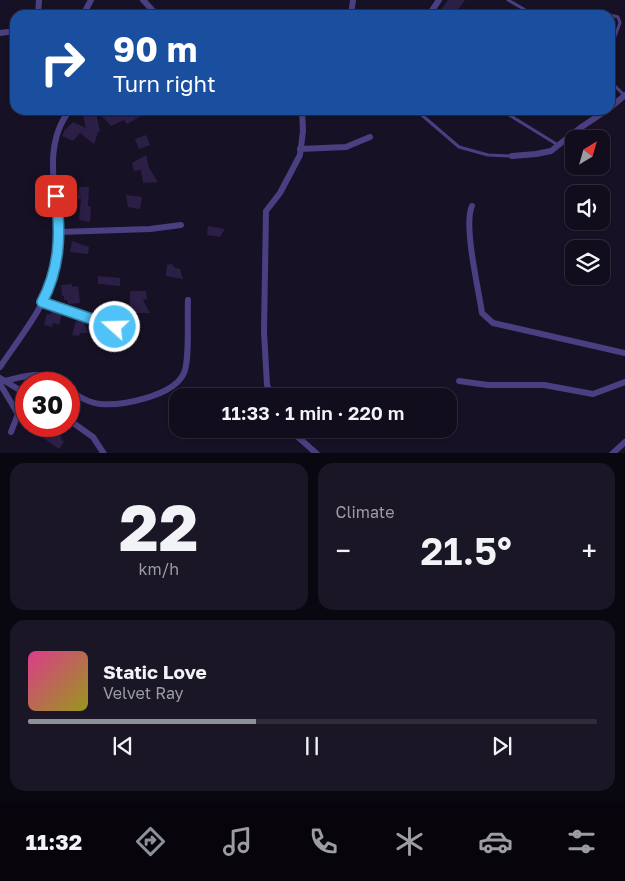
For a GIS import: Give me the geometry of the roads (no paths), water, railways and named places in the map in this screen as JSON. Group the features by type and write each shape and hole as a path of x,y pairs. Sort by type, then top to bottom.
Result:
{"street":[{"path":"143,0 152,10"},
{"path":"615,104 625,96"},
{"path":"0,367 42,302 55,272 59,232 53,152 56,134 67,115"},
{"path":"269,388 264,332 266,211 280,193 300,155 303,131 302,115"},
{"path":"512,156 544,153 559,145 600,115"},
{"path":"300,149 346,147 370,137"},
{"path":"472,206 469,214 472,247 482,313 485,318 493,323 625,353"},
{"path":"59,232 150,229 182,225"},
{"path":"80,395 98,404 123,404 151,396 174,384 184,373 188,300"},
{"path":"42,302 115,327 127,319"},
{"path":"1,381 15,378"},
{"path":"1,381 15,388"},
{"path":"1,381 18,414 11,432"},
{"path":"459,382 488,385 544,385 589,394 598,393 625,382"},
{"path":"80,428 93,437 103,453"},
{"path":"299,438 316,453"},
{"path":"613,453 625,442"}],"lane":[{"path":"508,0 525,10"},
{"path":"615,16 618,17 620,23 615,36"},
{"path":"615,85 625,96"},
{"path":"422,115 459,147 488,155 512,156"},
{"path":"509,115 559,145"}]}
